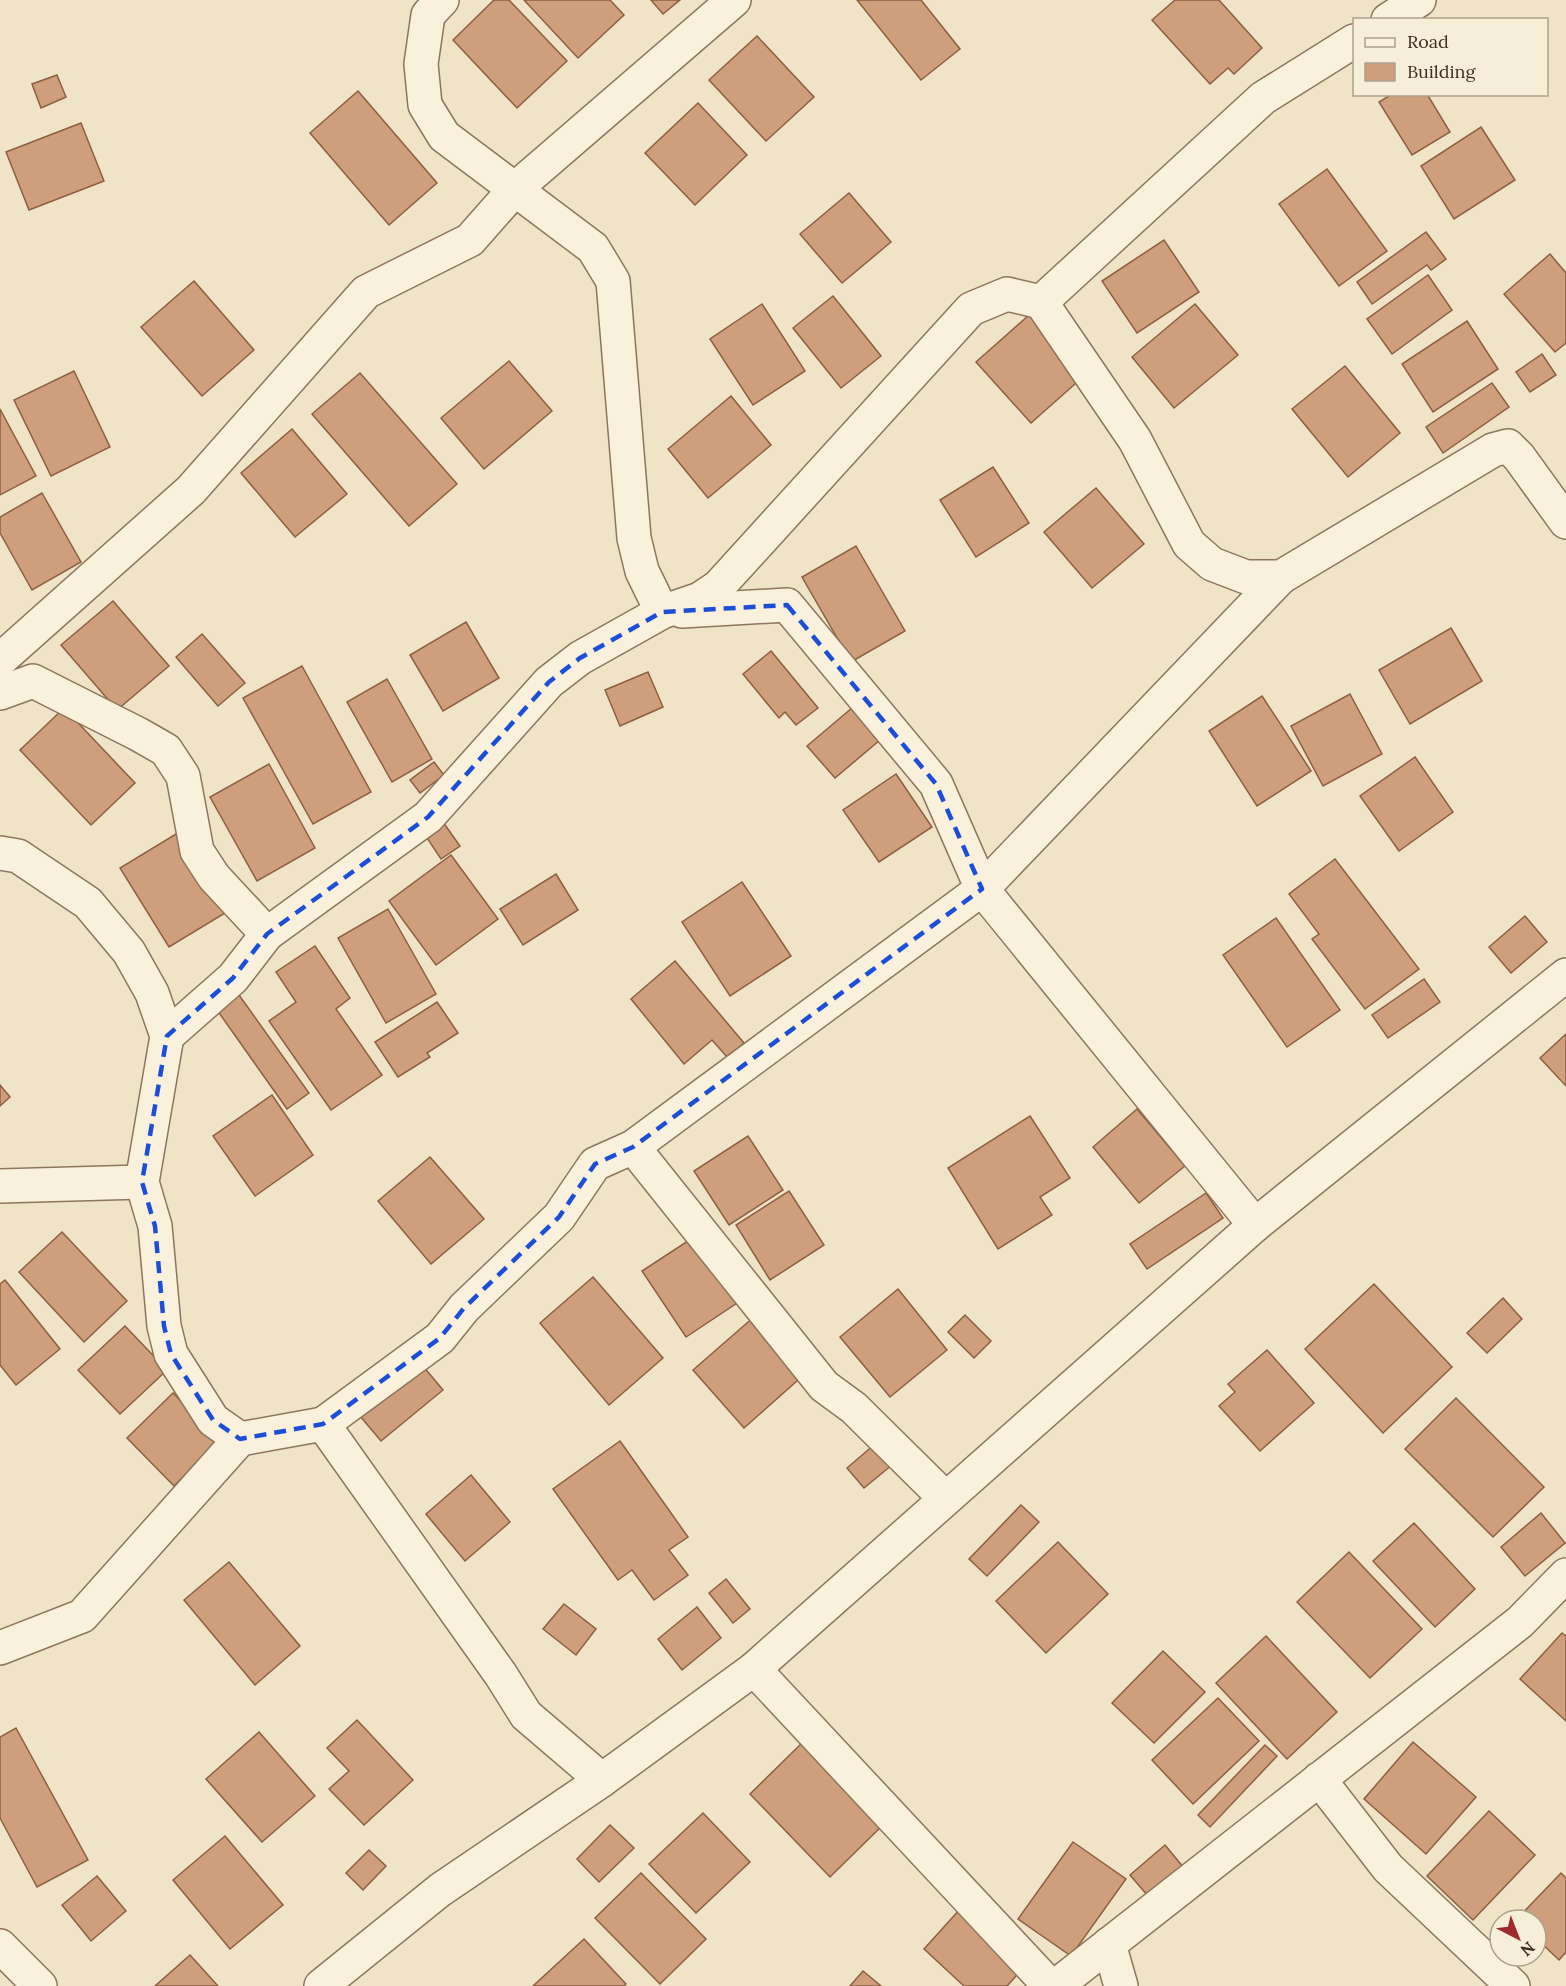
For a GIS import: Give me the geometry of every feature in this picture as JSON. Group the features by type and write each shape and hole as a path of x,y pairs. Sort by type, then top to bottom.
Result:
{"street":[{"path":"442,0 428,15 421,64 425,105 444,136 593,248 613,281 634,538 642,571 662,612"},
{"path":"0,660 191,490 366,292 470,240 515,189 734,0"},
{"path":"1391,18 1419,0"},
{"path":"1041,302 1263,98 1353,42"},
{"path":"167,1036 233,978 267,934 428,817 549,682 580,658 662,612 700,599 718,587 971,309 1007,294 1041,302 1136,440 1190,544 1212,564 1246,577 1281,577"},
{"path":"0,1648 82,1616 240,1439 323,1424 440,1338 464,1308 559,1216 595,1164 633,1147 982,889 1281,577 1492,450 1508,446 1519,457 1566,522"},
{"path":"662,612 787,605 936,784 982,889 1255,1225"},
{"path":"0,693 33,681 166,750 183,776 197,851 214,877 267,934"},
{"path":"0,853 18,856 87,903 129,952 152,993 167,1036 142,1182 155,1226 164,1326 171,1354 213,1420 240,1439"},
{"path":"321,1986 441,1890 602,1780 754,1669 1255,1225 1566,975"},
{"path":"633,1147 824,1386 854,1408 945,1498"},
{"path":"0,1186 142,1182"},
{"path":"323,1424 501,1675 526,1715 602,1780"},
{"path":"1056,1986 1520,1622 1566,1575"},
{"path":"754,1669 1050,1986"},
{"path":"1319,1779 1388,1868 1513,1986"},
{"path":"1109,1944 1121,1986"},
{"path":"0,1946 40,1986"}],"highlighted area":[{"path":"787,605 936,784 982,889 633,1147 595,1164 559,1217 464,1308 440,1338 323,1424 240,1439 213,1420 171,1354 164,1326 155,1226 142,1182 167,1036 233,978 267,934 428,817 549,682 580,658 662,612"}],"building":[{"path":"494,0 509,0 567,61 517,108 453,40"},
{"path":"524,0 610,0 624,15 578,58"},
{"path":"651,0 680,0 663,14"},
{"path":"857,0 921,0 960,49 921,80"},
{"path":"1175,0 1219,0 1262,48 1234,74 1228,68 1210,84 1152,20"},
{"path":"757,36 814,97 766,141 709,80"},
{"path":"57,75 66,97 41,108 32,84"},
{"path":"358,91 437,183 389,225 310,133"},
{"path":"1389,96 1428,96 1450,132 1412,155 1379,102"},
{"path":"698,103 747,155 695,205 645,153"},
{"path":"81,123 104,181 29,210 6,152"},
{"path":"1481,127 1515,180 1454,219 1421,166"},
{"path":"1327,169 1387,251 1339,286 1279,204"},
{"path":"849,193 891,242 842,283 800,234"},
{"path":"1426,232 1446,259 1431,270 1427,265 1372,304 1357,282"},
{"path":"1164,240 1199,292 1137,333 1102,281"},
{"path":"1550,254 1566,273 1566,343 1555,352 1504,294"},
{"path":"1428,275 1452,310 1392,354 1367,319"},
{"path":"194,281 254,350 202,396 141,327"},
{"path":"833,296 881,356 841,388 793,328"},
{"path":"762,304 805,371 753,405 710,339"},
{"path":"1195,304 1238,355 1174,408 1132,357"},
{"path":"1029,315 1084,376 1031,423 976,362"},
{"path":"1467,321 1498,369 1433,412 1402,364"},
{"path":"1542,354 1556,375 1530,392 1516,372"},
{"path":"509,361 552,411 484,469 441,418"},
{"path":"1345,366 1400,433 1348,477 1292,409"},
{"path":"74,371 110,447 51,476 14,400"},
{"path":"360,373 457,484 409,526 312,414"},
{"path":"1492,383 1509,407 1443,453 1426,427"},
{"path":"731,396 771,445 708,498 668,449"},
{"path":"0,409 36,476 0,495"},
{"path":"292,429 347,494 295,537 241,473"},
{"path":"993,467 1029,523 976,557 940,500"},
{"path":"1096,488 1144,544 1092,588 1044,532"},
{"path":"42,493 81,562 32,590 0,533 0,517"},
{"path":"856,546 905,631 851,662 802,577"},
{"path":"113,601 169,666 117,710 61,645"},
{"path":"466,622 499,678 443,711 410,655"},
{"path":"1451,628 1482,681 1410,724 1379,670"},
{"path":"202,634 245,683 218,706 176,657"},
{"path":"771,651 818,708 796,725 785,712 779,718 743,674"},
{"path":"302,666 371,792 313,824 243,698"},
{"path":"648,672 663,707 620,726 605,690"},
{"path":"387,679 432,759 392,782 347,702"},
{"path":"1350,694 1382,754 1323,786 1291,726"},
{"path":"1262,696 1311,771 1257,806 1209,731"},
{"path":"859,702 886,735 835,778 807,746"},
{"path":"64,708 135,783 91,825 20,750"},
{"path":"1415,757 1453,812 1399,851 1360,796"},
{"path":"434,762 444,775 420,793 410,780"},
{"path":"269,764 315,848 257,881 210,797"},
{"path":"896,774 932,827 879,862 843,810"},
{"path":"443,822 460,846 441,859 425,835"},
{"path":"176,834 225,913 169,947 120,868"},
{"path":"451,855 498,919 436,965 389,901"},
{"path":"1335,859 1419,969 1365,1009 1312,939 1319,934 1289,894"},
{"path":"556,874 578,910 523,945 500,909"},
{"path":"742,882 791,956 730,996 682,922"},
{"path":"388,909 436,994 386,1023 338,938"},
{"path":"1525,916 1547,942 1511,973 1489,947"},
{"path":"1276,918 1340,1010 1287,1047 1223,955"},
{"path":"315,946 350,998 336,1009 382,1075 331,1110 269,1021 296,1002 276,972"},
{"path":"675,961 744,1043 727,1057 712,1040 684,1064 631,999"},
{"path":"1424,979 1440,1002 1388,1038 1372,1015"},
{"path":"239,995 309,1093 287,1109 217,1010"},
{"path":"437,1002 458,1033 427,1053 430,1057 398,1077 375,1042"},
{"path":"1566,1034 1566,1086 1540,1058"},
{"path":"0,1085 10,1097 0,1106"},
{"path":"272,1095 313,1155 255,1196 213,1136"},
{"path":"1137,1109 1185,1166 1139,1203 1093,1147"},
{"path":"1030,1116 1070,1178 1040,1197 1052,1215 998,1249 948,1168"},
{"path":"748,1136 783,1190 729,1225 694,1171"},
{"path":"430,1157 484,1219 431,1264 378,1201"},
{"path":"789,1191 824,1245 770,1280 736,1225"},
{"path":"1206,1193 1223,1218 1147,1269 1130,1244"},
{"path":"62,1232 127,1301 84,1342 19,1272"},
{"path":"697,1235 740,1301 686,1337 642,1271"},
{"path":"593,1277 663,1358 609,1405 540,1323"},
{"path":"5,1280 60,1349 16,1385 0,1365 0,1284"},
{"path":"1374,1284 1452,1367 1383,1433 1305,1349"},
{"path":"898,1289 947,1350 890,1397 840,1337"},
{"path":"1503,1298 1522,1319 1487,1353 1467,1333"},
{"path":"965,1315 991,1341 974,1358 948,1332"},
{"path":"755,1316 806,1373 744,1428 693,1370"},
{"path":"125,1326 167,1370 120,1414 78,1370"},
{"path":"1267,1350 1314,1403 1260,1451 1219,1406 1235,1392 1228,1384"},
{"path":"422,1365 443,1390 381,1441 360,1416"},
{"path":"173,1393 220,1440 174,1486 127,1438"},
{"path":"1456,1398 1544,1487 1493,1537 1405,1449"},
{"path":"620,1441 688,1537 669,1550 688,1575 654,1600 632,1570 618,1580 553,1489"},
{"path":"875,1444 892,1465 864,1488 847,1468"},
{"path":"471,1475 510,1522 465,1561 426,1514"},
{"path":"1021,1505 1039,1522 987,1576 969,1559"},
{"path":"1541,1513 1565,1543 1525,1576 1501,1547"},
{"path":"1414,1523 1475,1589 1435,1627 1373,1561"},
{"path":"1058,1542 1108,1594 1046,1653 996,1601"},
{"path":"1349,1552 1422,1629 1370,1678 1297,1602"},
{"path":"229,1562 300,1646 255,1685 184,1600"},
{"path":"726,1579 750,1609 733,1623 709,1593"},
{"path":"564,1604 596,1629 576,1655 543,1629"},
{"path":"697,1607 721,1638 682,1670 658,1639"},
{"path":"1562,1633 1566,1636 1566,1721 1520,1679"},
{"path":"1266,1636 1337,1712 1287,1759 1216,1683"},
{"path":"1163,1651 1205,1692 1154,1743 1112,1703"},
{"path":"1218,1698 1259,1741 1193,1804 1152,1760"},
{"path":"357,1720 413,1780 364,1825 329,1789 349,1771 327,1748"},
{"path":"16,1728 88,1860 37,1887 0,1818 0,1737"},
{"path":"259,1732 315,1796 262,1842 206,1779"},
{"path":"804,1741 885,1823 830,1877 750,1794"},
{"path":"1413,1742 1476,1797 1426,1854 1364,1799"},
{"path":"1265,1745 1277,1756 1210,1827 1198,1815"},
{"path":"1489,1811 1535,1855 1473,1920 1427,1876"},
{"path":"703,1813 750,1862 696,1913 649,1864"},
{"path":"610,1825 634,1848 599,1882 577,1859"},
{"path":"225,1836 283,1905 230,1949 173,1880"},
{"path":"1073,1842 1126,1879 1071,1956 1018,1919"},
{"path":"1165,1845 1189,1874 1154,1903 1130,1875"},
{"path":"369,1850 386,1866 363,1890 346,1873"},
{"path":"641,1873 706,1939 660,1984 595,1918"},
{"path":"1561,1873 1566,1878 1566,1952 1559,1960 1548,1949 1548,1908 1528,1908"},
{"path":"97,1876 126,1911 91,1941 62,1905"},
{"path":"970,1898 1034,1956 1007,1986 964,1986 924,1949"},
{"path":"584,1939 626,1984 624,1986 533,1986"},
{"path":"190,1955 218,1986 155,1986"},
{"path":"863,1971 881,1986 850,1986"}]}
